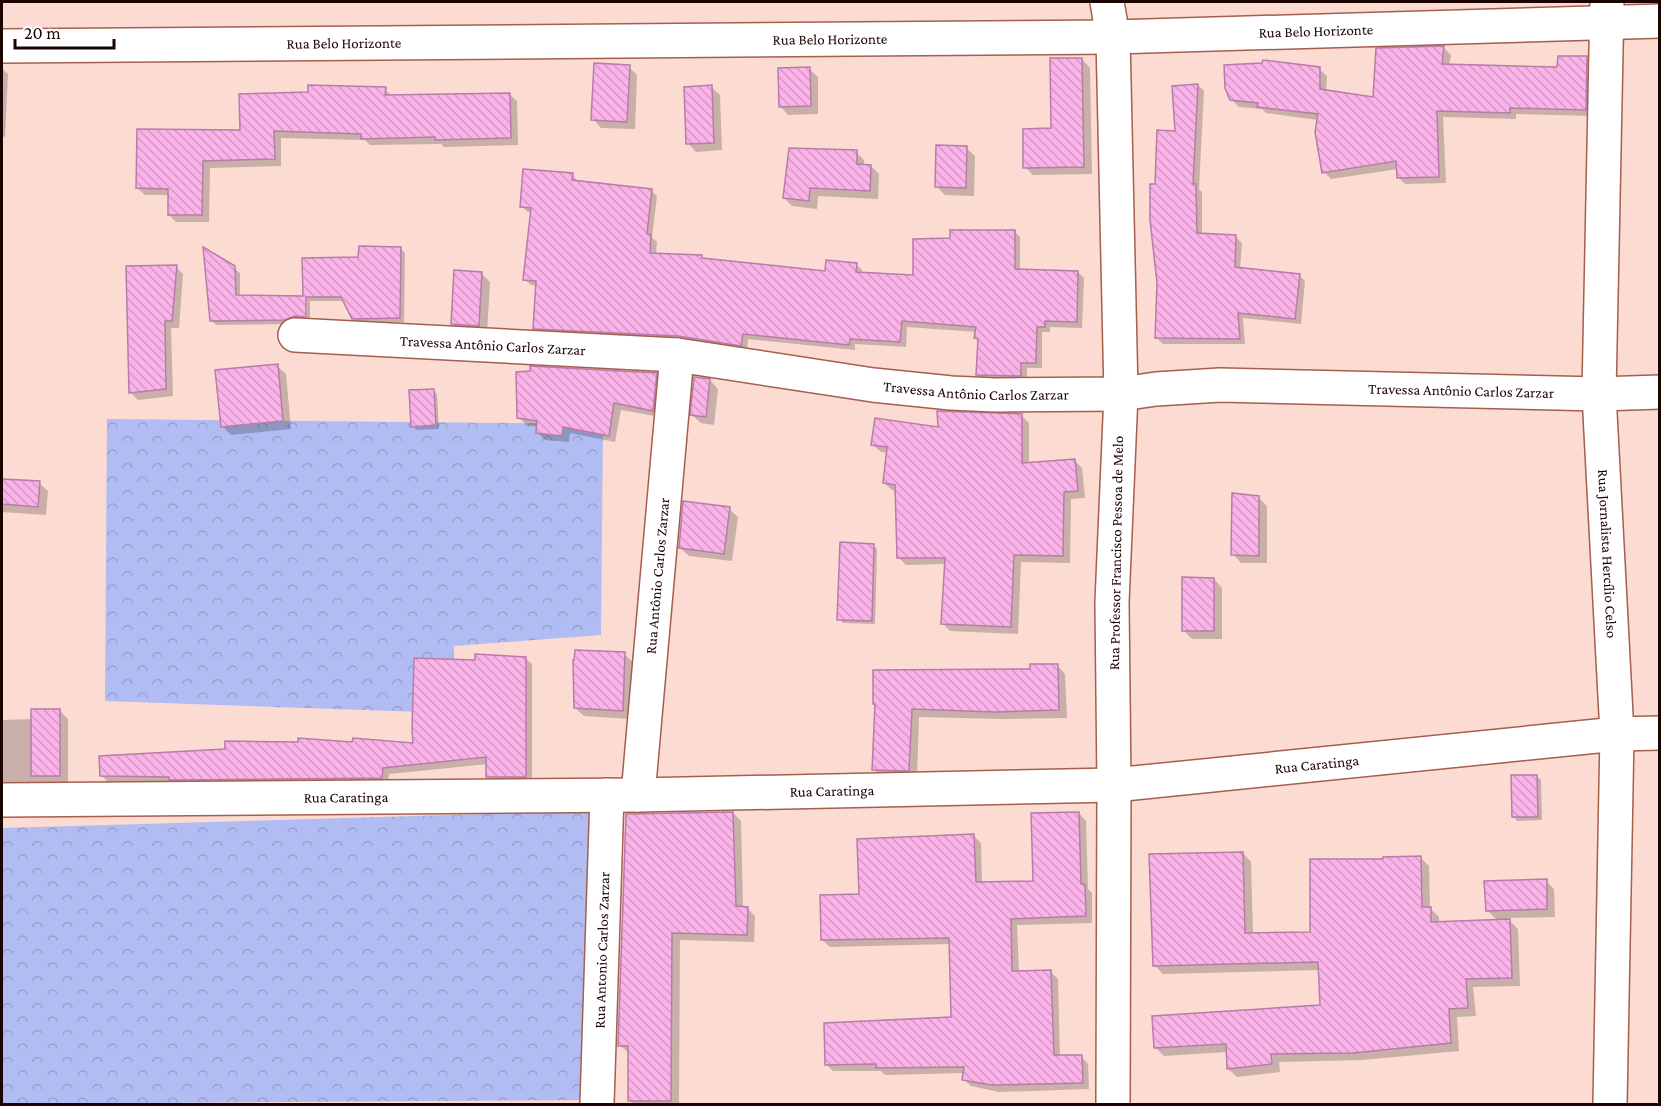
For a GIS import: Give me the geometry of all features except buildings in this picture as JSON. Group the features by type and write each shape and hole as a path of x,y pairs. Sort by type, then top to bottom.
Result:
{"street":[{"name":"Rua Professor Francisco Pessoa de Melo","path":"1107,2 1113,37 1121,394 1112,602 1113,1104"},
{"name":"Rua Belo Horizonte","path":"2,46 1113,37 1607,12 1659,21"},
{"name":"Rua Jornalista Hercílio Celso","path":"1607,12 1599,394 1617,734 1610,1104"},
{"name":"Travessa Antônio Carlos Zarzar","path":"295,335 677,355 873,384 951,393 995,395 1121,394 1156,389 1220,386 1599,394 1659,392"},
{"name":"Rua Antônio Carlos Zarzar","path":"622,795 677,355"},
{"name":"Rua Caratinga","path":"2,800 622,795 1114,785 1617,734 1659,733"},
{"name":"Rua Antonio Carlos Zarzar","path":"597,1104 622,795"}],"green space":[{"path":"107,419 603,424 601,635 454,646 452,713 105,701"},
{"path":"591,811 587,1100 2,1104 2,828"}]}
